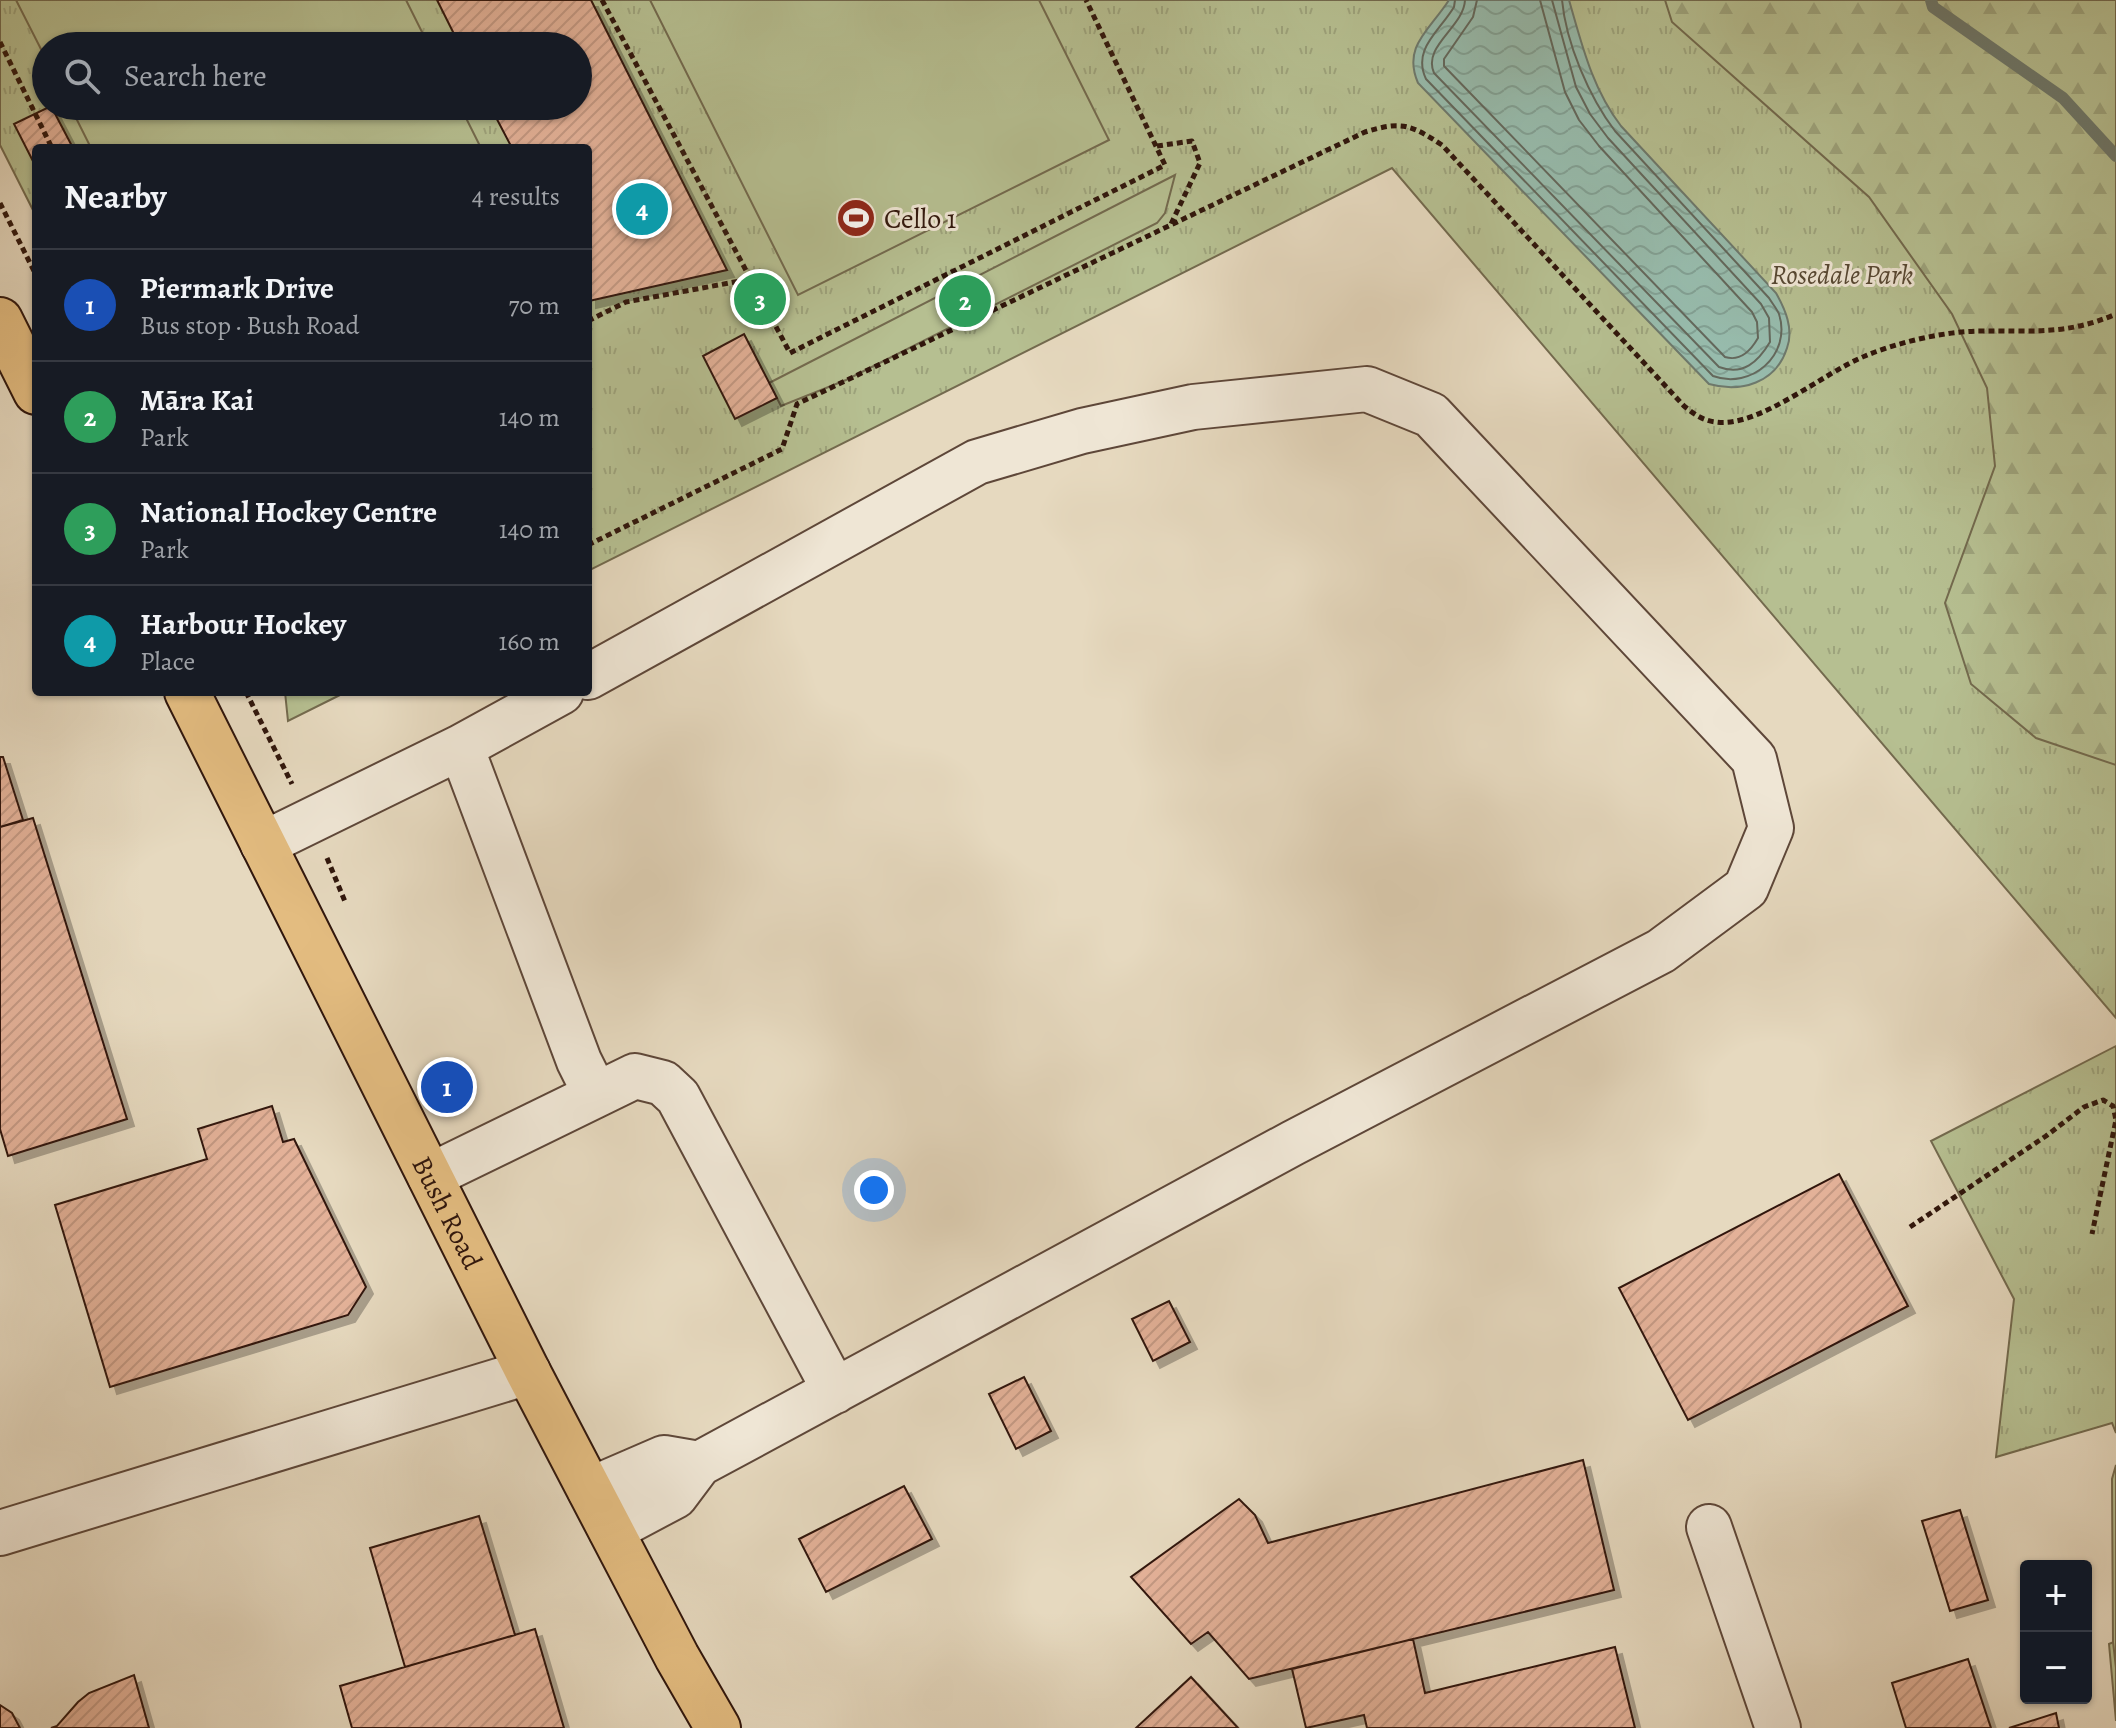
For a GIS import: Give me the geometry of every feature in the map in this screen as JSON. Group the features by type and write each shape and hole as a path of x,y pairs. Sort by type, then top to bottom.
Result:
{"main road":[{"path":"0,320 32,384"},
{"name":"Bush Road","path":"189,696 528,1372 677,1657 718,1728"}],"street":[{"path":"592,675 977,462 1082,431 1193,407 1367,389 1431,415 1754,759 1771,828 1746,888 1661,951 1279,1150 699,1464 675,1496 611,1530"},
{"path":"263,844 461,747 554,696"},
{"path":"461,747 579,1061 596,1095"},
{"path":"430,1176 635,1076 663,1083 678,1097 835,1391"},
{"path":"0,1533 528,1372"},
{"path":"590,1490 664,1458 699,1464"},
{"path":"1709,1527 1771,1700 1778,1728"}],"path":[{"path":"602,0 790,353 1165,165 1086,0"},
{"path":"0,42 32,107"},
{"path":"38,120 50,144"},
{"path":"592,543 782,449 797,404 1365,132 1391,124 1418,129 1442,145 1684,406 1698,417 1715,422 1736,422 1754,416 1865,356 1894,347 1955,333 2038,333 2069,329 2116,314"},
{"path":"1157,146 1192,141 1200,163 1170,225"},
{"path":"0,203 32,267"},
{"path":"592,319 626,302 751,279"},
{"path":"1910,1227 2084,1107 2103,1100 2113,1106 2116,1120 2092,1234"}],"green space":[{"name":"Rosedale Park","path":"0,0 2116,0 2116,1018 1392,168 592,569 592,144 32,144 32,208 0,145"},
{"path":"16,0 406,0 422,32 32,32"},
{"name":"Cello 1","path":"650,0 1039,0 1109,140 798,295"},
{"path":"1665,0 2116,0 2116,765 2036,738 1971,684 1945,603 1995,466 1987,388 1952,314 1869,197 1672,22"},
{"path":"77,120 467,120 479,144 89,144"},
{"path":"1175,175 1165,213 1157,223 846,380 781,406 769,383"},
{"path":"285,696 338,696 288,721"},
{"path":"2116,1046 2116,1433 2112,1423 1996,1457 2014,1299 1931,1141"},
{"path":"2116,1465 2116,1668 2113,1642 2112,1479"},
{"path":"2116,1641 2116,1721 2109,1644"}],"water":[{"path":"1449,0 1569,0 1595,81 1611,112 1776,293 1790,334 1782,360 1775,370 1745,386 1709,384 1418,83 1413,59 1416,48"}],"building":[{"path":"437,0 591,0 727,270 592,300 592,144 510,144 497,120 592,120 592,32 453,32"},
{"path":"32,115 32,120 58,120 71,144 32,144 32,159 14,124"},
{"path":"744,334 777,398 735,419 703,356"},
{"path":"0,757 3,757 23,820 0,827"},
{"path":"33,818 127,1119 8,1156 0,1129 0,827"},
{"path":"272,1106 283,1142 294,1139 366,1287 348,1315 110,1387 55,1205 207,1159 198,1129"},
{"path":"1839,1174 1908,1306 1688,1420 1619,1288"},
{"path":"1169,1301 1190,1342 1153,1361 1132,1319"},
{"path":"1024,1377 1051,1431 1016,1449 989,1394"},
{"path":"1583,1460 1614,1590 1249,1679 1208,1632 1191,1644 1131,1577 1239,1499 1255,1515 1268,1543"},
{"path":"904,1486 932,1539 826,1592 799,1539"},
{"path":"1960,1510 1988,1600 1950,1611 1922,1521"},
{"path":"479,1516 515,1635 405,1667 370,1548"},
{"path":"535,1629 564,1728 352,1728 340,1686"},
{"path":"1413,1639 1425,1693 1615,1647 1635,1728 1367,1728 1364,1715 1306,1728 1292,1669"},
{"path":"1968,1659 1991,1728 1906,1728 1892,1683"},
{"path":"134,1675 149,1728 51,1728 57,1726 89,1693"},
{"path":"1191,1677 1238,1728 1136,1728"},
{"path":"0,1705 12,1713 20,1728 0,1728"},
{"path":"2056,1713 2059,1728 2009,1728"}],"waterway":[{"path":"1931,0 1933,7 2063,98 2116,156"}],"place":[{"name":"Harbour Hockey","path":"642,209"},
{"name":"Cello 1","path":"856,218"},
{"name":"National Hockey Centre","path":"760,299"},
{"name":"Māra Kai","path":"965,301"},
{"name":"Piermark Drive","path":"447,1087"}]}
